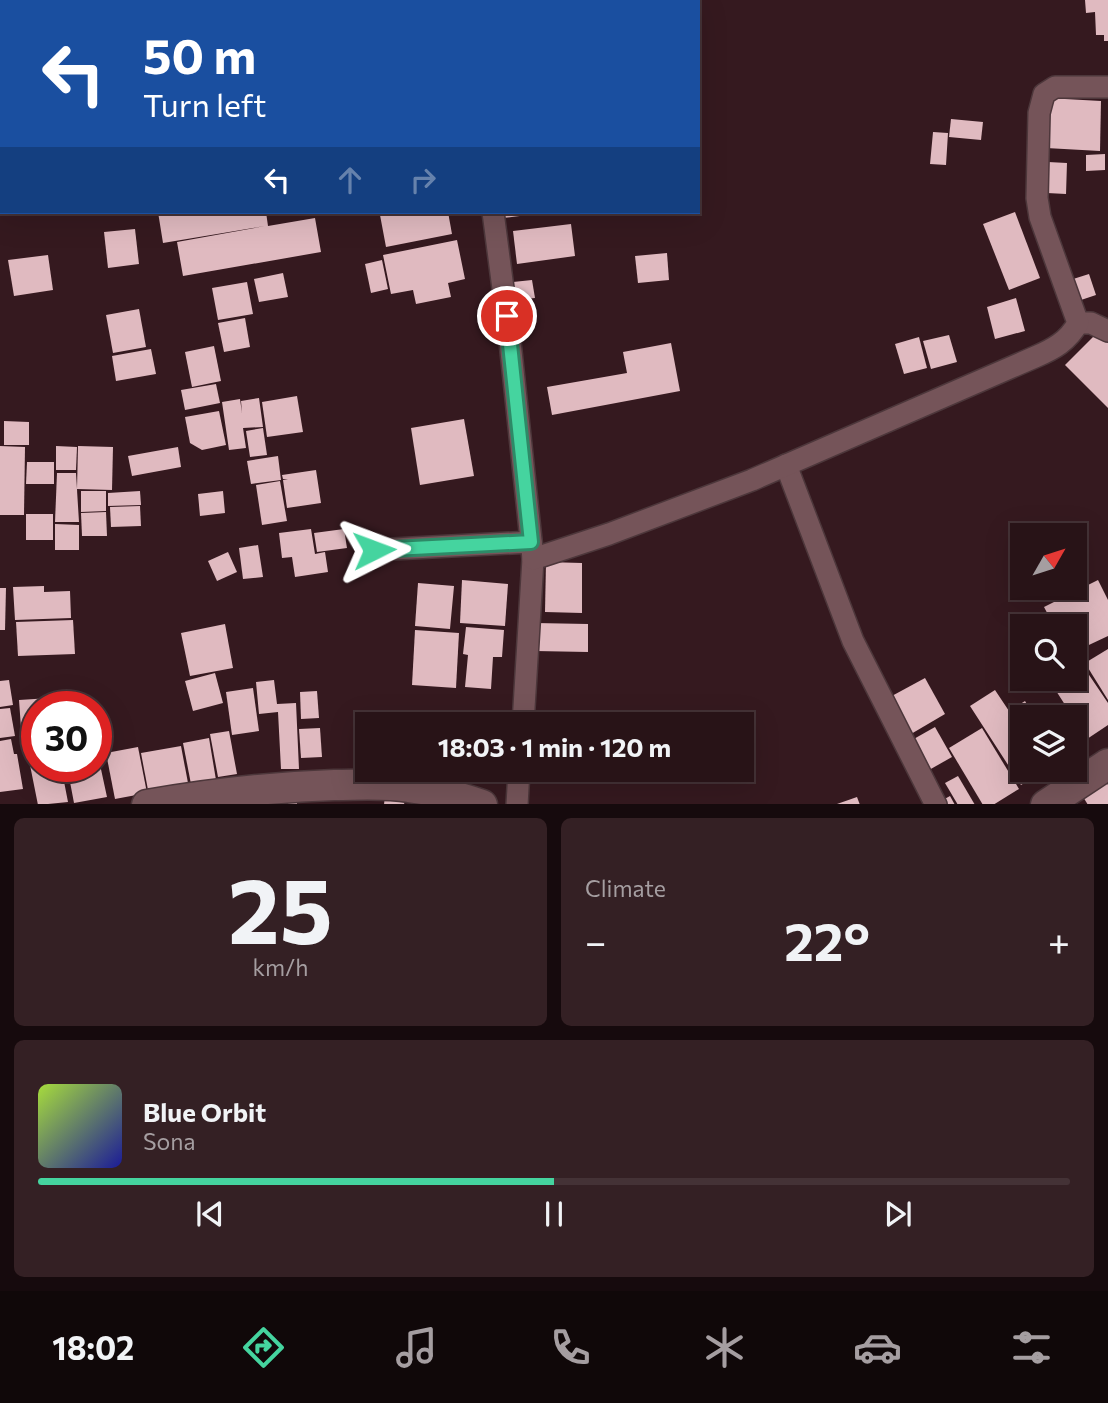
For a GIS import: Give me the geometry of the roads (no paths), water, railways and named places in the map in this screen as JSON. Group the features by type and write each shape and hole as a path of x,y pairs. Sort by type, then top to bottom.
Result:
{"street":[{"path":"374,550 532,550 609,534 786,465 1055,349 1072,334 1078,323 1040,217 1037,198 1041,98 1055,87 1108,87"},
{"path":"493,214 532,550 524,712"},
{"path":"1078,323 1091,323 1108,331"},
{"path":"786,465 853,641 936,804"},
{"path":"1046,804 1108,764"},
{"path":"517,804 518,782"},
{"path":"147,804 212,793 292,786 371,784 407,786 482,804"}]}
